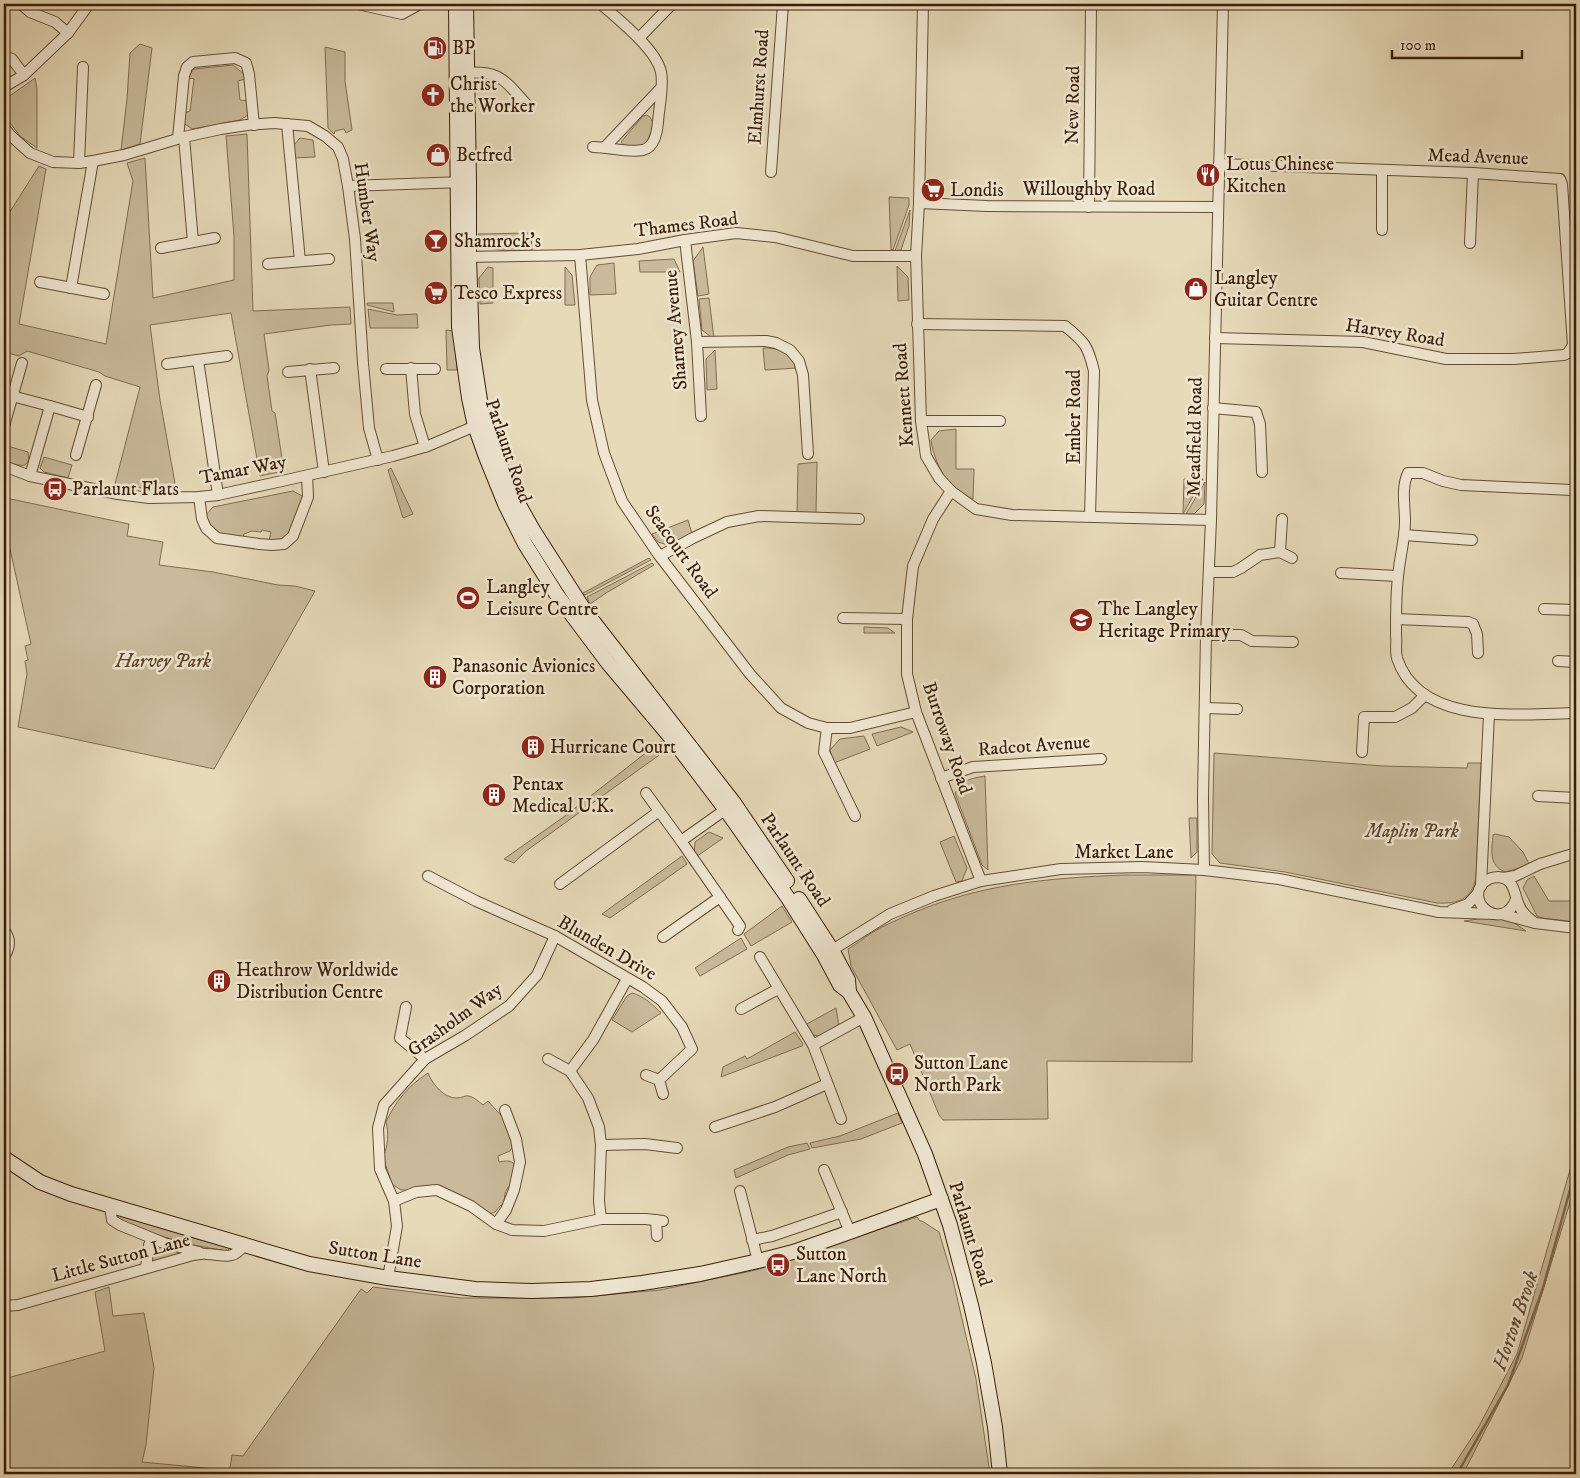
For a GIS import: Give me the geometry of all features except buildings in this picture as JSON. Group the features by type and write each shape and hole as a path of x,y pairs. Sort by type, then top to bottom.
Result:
{"street":[{"path":"21,4 30,12 55,22 68,33"},
{"path":"4,87 24,75 68,33 89,4"},
{"path":"358,4 402,14 420,4"},
{"name":"Parlaunt Road","path":"456,4 461,73 463,257 480,425 515,498 533,530 577,598 730,806 788,898 828,953 840,985 849,992 864,1017 925,1154 961,1264 984,1363 995,1427 1000,1474"},
{"name":"Parlaunt Road","path":"461,73 466,4"},
{"path":"594,147 644,150 652,144 657,134 661,88 661,72 655,58 639,38 602,4"},
{"path":"639,38 672,4"},
{"name":"Elmhurst Road","path":"771,172 783,4"},
{"path":"919,203 923,4"},
{"name":"New Road","path":"1089,206 1091,4"},
{"name":"Meadfield Road","path":"1204,870 1203,798 1206,635 1211,520 1223,4"},
{"path":"4,56 12,59 24,75"},
{"path":"193,242 181,138 184,76 187,68 193,62 235,58 246,63 249,74 254,125"},
{"path":"79,163 83,67"},
{"path":"461,73 491,73 503,79 528,106"},
{"path":"604,147 661,88"},
{"name":"Humber Way","path":"7,131 30,153 53,162 79,163 93,161 124,155 181,138 221,129 274,123 308,126 325,136 338,147 343,159 348,186 355,239 369,428 378,460"},
{"path":"287,124 300,261"},
{"path":"4,144 7,131"},
{"path":"71,288 93,161"},
{"name":"Mead Avenue","path":"1219,164 1560,178 1562,184 1573,345 1568,352"},
{"path":"1382,171 1382,230"},
{"path":"1470,243 1473,173"},
{"path":"348,186 463,182"},
{"name":"Willoughby Road","path":"919,203 987,206 1218,207"},
{"name":"Kennett Road","path":"919,203 916,256 921,421 926,456 939,478 951,491 976,509 1012,514 1211,520"},
{"name":"Thames Road","path":"463,257 580,256 638,249 736,233 775,237 852,256 916,256"},
{"path":"161,248 215,238"},
{"name":"Sharney Avenue","path":"685,240 697,342 701,416"},
{"name":"Seacourt Road","path":"580,256 592,400 604,452 622,501 660,556 750,674 781,708 808,723 827,728 850,728 916,712"},
{"path":"268,264 329,258"},
{"path":"40,282 104,294"},
{"name":"Ember Road","path":"917,324 1065,326 1082,340 1090,356 1094,371 1090,516"},
{"name":"Harvey Road","path":"1215,338 1363,342 1446,360 1514,359 1564,355 1568,352"},
{"path":"697,342 766,341 776,343 790,350 799,361 802,375 808,454"},
{"path":"167,364 227,356"},
{"path":"198,360 218,495"},
{"path":"4,426 22,363"},
{"path":"288,372 334,368"},
{"path":"411,368 415,414 425,447"},
{"path":"310,369 324,472"},
{"path":"386,369 435,369"},
{"path":"76,455 96,386"},
{"path":"12,396 88,417"},
{"path":"30,476 50,406"},
{"path":"1214,408 1256,412 1260,424 1262,472"},
{"path":"921,421 1000,421"},
{"name":"Tamar Way","path":"4,466 30,476 118,494 149,498 199,497 218,495 378,460 425,447 480,425"},
{"path":"1576,491 1461,485 1443,481 1423,473 1408,473 1404,484 1404,535 1397,576 1396,619 1397,657 1408,679 1425,695 1444,704 1469,711 1490,714 1576,713"},
{"path":"199,497 202,519 206,528 217,538 259,544 284,544 293,536 308,497 307,476"},
{"name":"Burroway Road","path":"951,491 933,519 913,566 907,618 907,674 916,712 982,881"},
{"path":"660,556 727,522 759,516 859,519"},
{"path":"1280,552 1282,519"},
{"path":"1404,535 1472,540"},
{"path":"1209,572 1233,572 1260,555 1280,552 1292,558"},
{"path":"1341,573 1397,576"},
{"path":"1544,608 1576,610"},
{"path":"843,618 907,618"},
{"path":"1396,619 1468,622 1474,624 1477,634 1478,653"},
{"path":"1206,635 1241,635 1252,641 1294,642"},
{"path":"1558,661 1576,662"},
{"path":"1362,752 1364,717 1395,717 1412,708 1425,695"},
{"path":"1205,708 1237,709"},
{"path":"1490,714 1479,901 1487,912 1535,923 1576,928"},
{"path":"827,728 824,752 855,816"},
{"name":"Radcot Avenue","path":"941,778 973,767 1101,759"},
{"path":"646,793 740,926 738,930"},
{"path":"1538,796 1576,798"},
{"path":"681,841 730,806"},
{"path":"560,884 658,812"},
{"path":"1438,912 1457,909 1468,904 1485,881 1500,877 1516,876 1540,864 1576,853"},
{"path":"1482,855 1490,869 1510,882 1522,912 1535,923"},
{"name":"Market Lane","path":"828,953 890,914 934,896 982,881 1061,869 1142,867 1204,870 1279,880 1438,912"},
{"path":"1514,888 1525,872"},
{"name":"Blunden Drive","path":"428,876 476,901 555,936 662,1001 682,1027 692,1049 660,1080"},
{"path":"663,937 720,897"},
{"path":"1438,912 1497,914 1508,912 1516,899"},
{"path":"4,930 9,939 9,946 4,957"},
{"name":"Grasholm Way","path":"388,1278 397,1226 394,1201 380,1169 378,1128 384,1106 426,1059 509,1006 537,975 555,936"},
{"path":"760,957 813,1046 841,1119"},
{"path":"570,1071 593,1040 628,979"},
{"path":"741,1009 778,989"},
{"path":"406,1007 400,1038 426,1059"},
{"path":"813,1046 864,1017"},
{"path":"548,1058 570,1071 588,1098 599,1127 601,1145 598,1202 601,1219"},
{"path":"646,1075 660,1080 664,1094"},
{"path":"715,1127 775,1107 827,1084"},
{"path":"496,1224 506,1210 514,1190 520,1162 516,1139 505,1110"},
{"path":"601,1145 645,1144 677,1148"},
{"name":"Sutton Lane","path":"4,1158 40,1182 71,1194 309,1264 388,1278 475,1289 590,1289 700,1274 793,1252 941,1199"},
{"path":"824,1170 850,1232"},
{"path":"394,1201 416,1192 437,1190 471,1206 496,1224 512,1230 544,1231 601,1219 659,1221 657,1236"},
{"path":"740,1191 758,1261"},
{"path":"110,1207 110,1215 114,1221 175,1247 205,1254"},
{"path":"752,1240 772,1236 842,1212"},
{"path":"146,1268 149,1245 153,1239"},
{"name":"Little Sutton Lane","path":"4,1306 18,1305 146,1268 205,1254 231,1256 240,1251 244,1245"}],"green space":[{"path":"140,44 152,48 140,144 121,150 130,53"},
{"path":"325,47 345,52 345,81 352,130 346,133 344,129 335,131 334,134 328,128"},
{"path":"233,65 245,75 245,79 238,81 240,100 248,101 248,115 240,120 192,129 182,122 184,113 190,111 194,79 189,78 189,75 194,69"},
{"path":"35,78 37,89 37,148 20,136 4,115 4,100"},
{"path":"647,115 653,123 652,142 647,146 624,146 621,142 643,116"},
{"path":"247,134 253,311 350,307 351,324 264,334 272,411 275,413 284,471 260,476 231,313 150,325 160,400 176,489 142,488 115,484 140,387 105,376 99,372 27,351 19,356 4,352 4,221 39,166 46,169 19,324 106,344 133,181 127,163 145,158 153,298 234,280 234,236 226,136"},
{"path":"300,138 313,140 315,157 294,158 294,145"},
{"path":"889,197 909,198 909,205 893,250 891,250"},
{"path":"910,210 909,226 901,250 895,251"},
{"path":"531,233 532,250 514,251 485,246 478,234"},
{"path":"703,247 709,294 698,296 693,261"},
{"path":"674,259 680,272 640,272 639,261"},
{"path":"614,263 616,294 590,295 590,277 597,265"},
{"path":"897,266 908,277 909,300 898,301"},
{"path":"488,267 493,268 493,303 480,304 479,278"},
{"path":"565,267 572,275 575,305 565,305"},
{"path":"709,298 714,339 702,330 699,299"},
{"path":"367,303 393,303 394,312 367,305"},
{"path":"368,309 397,315 417,314 418,328 370,328"},
{"path":"446,330 454,331 457,370 447,370"},
{"path":"763,348 779,350 787,354 797,368 765,370"},
{"path":"715,350 717,389 707,390 706,359"},
{"path":"956,429 956,469 974,469 973,499 957,490 945,477 938,465 932,446 931,440 939,431"},
{"path":"4,445 28,452 29,459 27,463 21,465 4,460"},
{"path":"44,457 72,465 68,478 44,472 40,468"},
{"path":"817,462 816,514 797,515 798,464"},
{"path":"391,468 413,514 403,518 388,470"},
{"path":"1184,479 1203,479 1183,514"},
{"path":"1205,482 1204,504 1194,514 1186,514"},
{"path":"293,491 304,497 295,529 280,542 269,541 271,532 262,530 261,532 252,531 244,534 243,538 219,534 212,529 204,517 213,507"},
{"name":"Harvey Park","path":"6,498 129,524 127,536 163,542 159,565 213,572 315,591 214,769 18,727 27,674 25,661 28,660 25,646 31,644 8,540 4,541 4,507"},
{"path":"688,520 692,534 671,546 658,542 652,534"},
{"path":"649,558 651,560 585,595 583,593"},
{"path":"652,563 654,565 590,604 587,597"},
{"path":"864,627 888,628 895,633 864,633"},
{"path":"901,727 913,732 877,746 872,734"},
{"path":"864,736 870,749 834,763 830,750 840,739"},
{"path":"661,741 669,748 526,851 514,863 504,859 565,816"},
{"name":"Maplin Park","path":"1214,753 1383,766 1467,768 1468,763 1481,763 1476,878 1471,891 1467,896 1457,901 1437,903 1285,872 1220,863 1212,854"},
{"path":"985,776 988,870 982,865 955,793 967,780"},
{"path":"1189,818 1197,818 1197,852 1191,858"},
{"path":"709,832 723,838 696,857 694,854 695,842"},
{"path":"1493,835 1509,837 1523,852 1529,864 1505,872 1500,869 1493,861 1492,856"},
{"path":"954,836 967,868 962,881 956,882 940,842"},
{"path":"682,856 687,864 610,918 602,914"},
{"path":"1124,875 1196,875 1192,1062 1047,1061 1048,1119 943,1120 939,1115 910,1044 897,1050 851,966 848,949 875,931 908,915 961,896 1014,884 1068,878"},
{"path":"1534,876 1549,901 1576,901 1576,922 1537,916 1523,888 1527,880"},
{"path":"782,906 792,922 751,946 744,934"},
{"path":"1492,917 1510,920 1526,931 1464,921"},
{"path":"741,938 747,949 700,976 695,968"},
{"path":"632,993 644,999 661,1013 632,1032 612,1020 627,996"},
{"path":"836,1008 839,1026 819,1036 813,1035 805,1025"},
{"path":"795,1032 803,1044 802,1046 721,1077 723,1067 745,1056 747,1059"},
{"path":"428,1073 443,1093 457,1098 471,1097 483,1105 488,1101 505,1120 513,1146 510,1151 498,1156 499,1162 510,1161 515,1168 513,1183 504,1197 505,1204 501,1205 495,1212 490,1214 465,1199 401,1190 392,1184 383,1157 388,1140 386,1122 403,1094"},
{"path":"898,1113 902,1123 861,1139 812,1148 810,1143 840,1136"},
{"path":"807,1143 810,1149 788,1155 736,1178 734,1170 788,1147"},
{"path":"1574,1156 1576,1157 1576,1183 1522,1358 1463,1474 1448,1474 1478,1428 1517,1354"},
{"path":"118,1215 187,1236 185,1243 151,1233 115,1218"},
{"path":"917,1217 920,1221 939,1232 952,1276 976,1379 990,1474 229,1474 232,1455 243,1456 361,1289 367,1293 373,1287 461,1298 572,1298 660,1290 756,1270"},
{"path":"190,1237 230,1248 227,1251 187,1244"},
{"path":"154,1246 186,1254 153,1262 151,1259"},
{"path":"109,1287 113,1316 144,1313 154,1368 146,1445 142,1462 226,1470 225,1474 4,1474 4,1379 105,1351 95,1292"}],"waterway":[{"name":"Horton Brook","path":"1457,1474 1508,1385 1543,1288 1576,1168"}],"place":[{"name":"BP","path":"435,48"},
{"name":"Christ the Worker","path":"433,95"},
{"name":"Betfred","path":"438,155"},
{"name":"Lotus Chinese Kitchen","path":"1208,175"},
{"name":"Londis","path":"933,190"},
{"name":"Shamrock's","path":"436,241"},
{"name":"Langley Guitar Centre","path":"1196,289"},
{"name":"Tesco Express","path":"436,293"},
{"name":"Parlaunt Flats","path":"55,489"},
{"name":"Langley Leisure Centre","path":"468,598"},
{"name":"The Langley Heritage Primary","path":"1081,620"},
{"name":"Panasonic Avionics Corporation","path":"435,677"},
{"name":"Hurricane Court","path":"533,747"},
{"name":"Pentax Medical U.K.","path":"494,795"},
{"name":"Heathrow Worldwide Distribution Centre","path":"219,981"},
{"name":"Sutton Lane North Park","path":"897,1074"},
{"name":"Sutton Lane North","path":"778,1265"}]}
